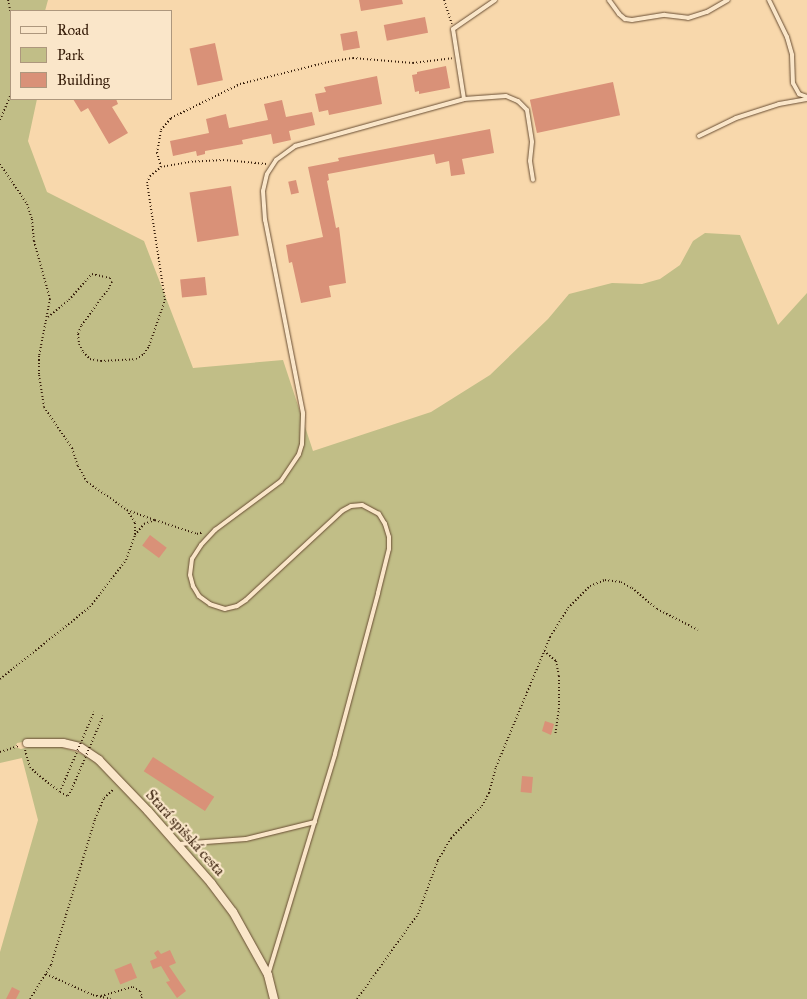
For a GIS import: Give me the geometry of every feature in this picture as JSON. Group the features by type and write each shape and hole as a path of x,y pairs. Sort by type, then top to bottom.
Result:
{"street":[{"name":"Stará spišská cesta","path":"27,743 62,743 80,747 99,760 148,810 234,912 268,974 274,999"}],"lane":[{"path":"464,99 453,29 495,0"},
{"path":"609,0 625,19 632,20 665,15 688,18 707,12 728,0"},
{"path":"770,0 787,37 792,55 793,84 799,94 807,98"},
{"path":"268,974 335,754 389,548 386,524 379,514 370,508 352,506 342,511 246,600 237,606 225,609 210,604 199,596 193,586 190,575 192,560 201,545 215,530 281,481 299,454 302,444 303,413 265,220 263,191 271,166 282,154 295,146 464,99 506,96 518,101 527,110 532,142 530,161 533,180"},
{"path":"699,136 736,118 779,104 807,98"},
{"path":"176,845 246,839 315,822"}],"path":[{"path":"444,0 453,29"},
{"path":"160,168 157,153 161,130 171,118 240,84 344,59 413,63 457,57"},
{"path":"0,120 10,96"},
{"path":"48,317 69,300 92,274 110,278 112,282 109,288 80,326 78,334 79,344 83,352 90,359 101,361 136,359 144,354 149,346 165,300 147,183 150,176 160,168 189,162 224,160 262,162 271,166"},
{"path":"0,164 27,204 32,219 34,241 50,299 48,317 41,336 39,356 39,375 44,407 72,448 78,466 87,482 127,510 197,534 215,530"},
{"path":"127,510 135,523 135,535"},
{"path":"0,679 90,607 126,560 135,535 144,524 155,520"},
{"path":"357,999 418,914 438,860 451,838 482,806 489,793 496,767 550,637 568,608 590,586 605,580 621,582 632,588 657,609 698,630"},
{"path":"544,651 556,661 560,676 559,708 555,735"},
{"path":"60,792 94,712"},
{"path":"27,743 25,752 30,767 60,792 68,796 103,716"},
{"path":"0,752 27,743"},
{"path":"30,999 46,974 101,805 108,792 124,786"},
{"path":"46,974 68,985 111,999"},
{"path":"98,996 134,987 140,991 142,997 140,999"}],"green space":[{"path":"0,0 48,0 45,10 10,10 10,100 37,100 28,141 47,192 144,241 193,368 283,360 313,451 431,412 490,375 548,319 569,294 612,283 642,284 660,279 680,265 693,241 705,233 740,235 778,325 807,293 807,999 0,999 0,952 38,820 22,758 0,763","holes":["39,739 65,740 102,758 116,772 123,785 89,757 77,752 61,747 32,746 21,749 15,747 17,743"]}],"building":[{"path":"359,0 402,0 403,4 361,11"},
{"path":"425,17 428,33 387,41 384,25"},
{"path":"357,31 360,48 343,51 340,34"},
{"path":"215,43 223,80 197,86 190,48"},
{"path":"446,66 450,88 419,94 419,91 415,92 412,75 417,74 417,72"},
{"path":"377,76 382,104 329,115 328,110 319,112 315,94 326,92 324,87"},
{"path":"613,82 620,115 537,133 530,100"},
{"path":"74,100 116,100 118,104 112,107 128,133 109,144 88,108 81,112"},
{"path":"282,100 286,117 312,112 315,125 289,131 291,140 273,144 271,134 242,140 243,144 205,151 205,154 197,156 196,151 173,156 170,141 209,133 206,119 226,114 229,128 268,120 264,104"},
{"path":"490,129 494,153 462,159 465,174 451,176 449,161 436,164 434,154 328,174 329,180 327,181 336,228 339,227 346,283 329,286 331,297 301,303 292,262 289,263 286,245 323,237 308,167 339,161 338,158"},
{"path":"296,180 299,193 291,194 288,182"},
{"path":"231,186 239,235 197,242 190,193"},
{"path":"205,277 207,295 182,298 180,280"},
{"path":"150,535 167,548 159,558 142,545"},
{"path":"545,721 554,724 551,735 542,731"},
{"path":"153,757 214,797 205,811 144,771"},
{"path":"522,776 533,777 532,793 521,792"},
{"path":"158,950 161,954 170,950 176,963 169,966 186,991 177,998 166,982 170,981 161,966 153,969 150,961 157,958 154,953"},
{"path":"131,963 137,978 120,985 114,970"},
{"path":"12,987 20,991 16,999 6,999"}]}
